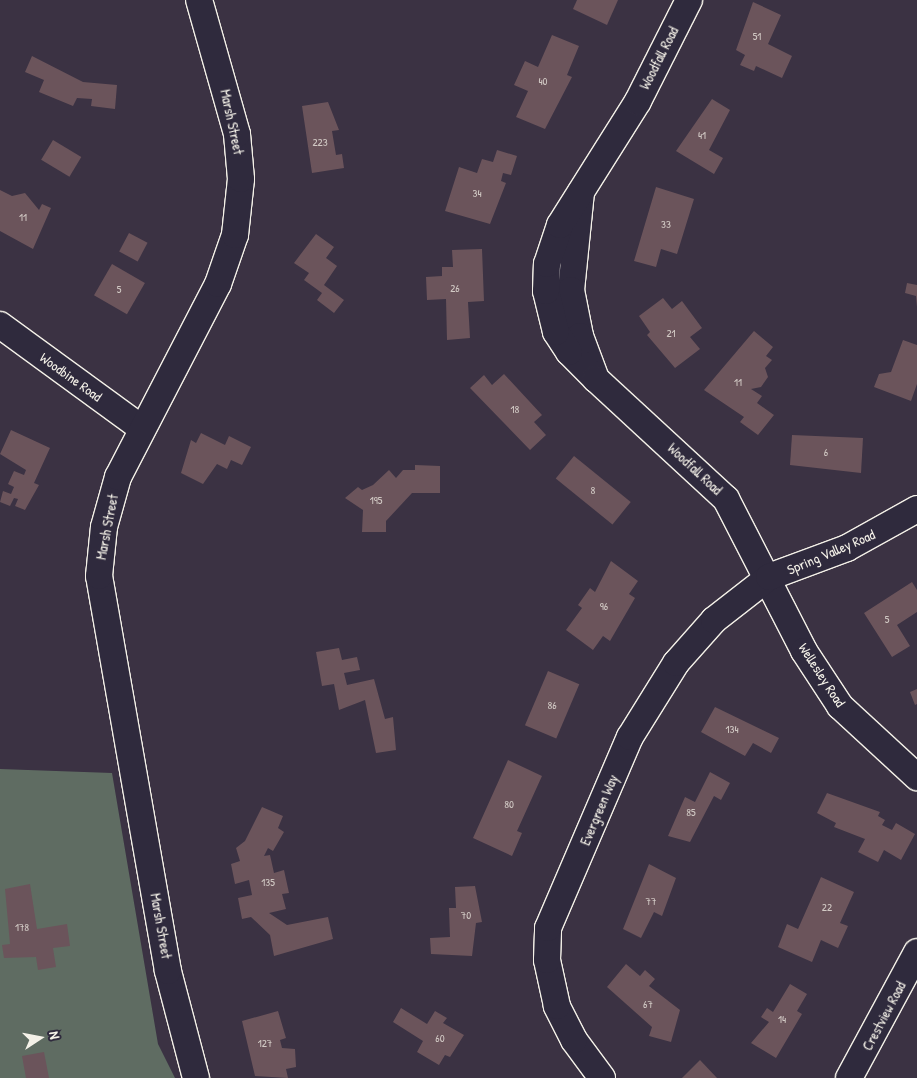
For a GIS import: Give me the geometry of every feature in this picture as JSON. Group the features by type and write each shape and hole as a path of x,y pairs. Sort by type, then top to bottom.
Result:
{"street":[{"name":"Marsh Street","path":"196,1078 168,971 101,599 100,553 106,519 118,477 141,428 218,284 237,216 237,134 199,0"},
{"name":"Woodfall Road","path":"689,0 638,101 555,237 546,292 562,342 596,379 716,486 739,517 769,578"},
{"name":"Woodbine Road","path":"0,325 141,428"},
{"name":"Spring Valley Road","path":"769,578 847,548 917,509"},
{"name":"Wellesley Road","path":"769,578 804,651 840,706 917,777"},
{"name":"Evergreen Way","path":"602,1078 574,1040 557,1006 547,960 548,928 630,737 676,663 714,620 769,578"},
{"name":"Crestview Road","path":"849,1078 917,952"}],"green space":[{"path":"0,769 112,773 158,1044 175,1078 0,1078"}],"building":[{"path":"577,0 618,0 607,25 573,9"},
{"path":"753,2 781,15 768,44 792,56 782,78 756,66 754,71 740,65 745,55 736,50"},
{"path":"552,35 579,46 567,75 572,77 545,129 516,117 528,91 514,85 525,61 538,67"},
{"path":"32,56 83,82 117,85 115,109 91,106 92,99 77,98 73,106 39,92 44,80 25,72"},
{"path":"712,99 730,110 709,150 723,158 714,174 676,151"},
{"path":"328,102 339,130 332,131 336,155 342,154 344,168 312,173 302,106"},
{"path":"53,140 81,157 69,177 41,160"},
{"path":"497,150 517,156 511,175 503,173 501,181 506,183 490,224 445,211 459,167 477,173 482,159 493,162"},
{"path":"656,187 694,199 677,254 661,249 656,267 634,261"},
{"path":"0,190 12,196 25,193 39,210 42,204 51,208 33,249 0,231"},
{"path":"129,233 148,243 138,261 119,252"},
{"path":"316,234 334,247 326,258 337,266 324,285 344,300 334,313 317,300 322,293 304,280 309,273 294,263"},
{"path":"482,249 484,301 468,302 470,338 447,340 446,299 427,300 426,277 442,276 442,267 453,267 452,250"},
{"path":"112,264 145,283 127,314 94,295"},
{"path":"907,283 917,285 917,307 916,296 905,293"},
{"path":"663,298 672,309 682,301 702,328 690,337 700,349 675,368 647,335 650,332 639,316"},
{"path":"754,331 773,347 766,356 772,360 765,368 768,377 761,387 751,389 762,396 757,403 774,415 758,435 740,422 744,417 704,390"},
{"path":"903,340 917,345 917,384 911,401 874,387 879,374 891,372"},
{"path":"504,374 542,415 534,422 546,435 530,450 470,388 484,375 492,385"},
{"path":"11,430 50,448 34,483 39,485 25,510 15,506 18,499 14,498 10,506 0,502 3,491 11,494 14,487 8,484 14,471 24,475 26,470 0,454"},
{"path":"201,433 225,445 229,436 251,447 242,465 231,460 227,469 217,464 203,484 181,473 191,440 196,443"},
{"path":"792,435 863,438 861,473 790,465"},
{"path":"574,456 631,502 612,524 556,479"},
{"path":"415,465 440,466 440,493 412,493 386,521 386,532 362,532 363,510 345,498 358,487 362,490 373,485 389,470 396,478 403,470 415,470"},
{"path":"611,561 638,581 629,594 635,598 610,641 603,636 593,650 566,630 582,608 578,605 590,588 595,592"},
{"path":"912,582 917,590 917,612 897,625 910,646 892,657 864,613"},
{"path":"339,648 342,660 357,657 360,670 344,673 347,685 374,679 385,719 393,717 396,750 376,753 365,700 339,710 334,684 322,686 316,652"},
{"path":"548,671 579,684 556,739 525,725"},
{"path":"917,689 917,704 915,705 910,692"},
{"path":"715,707 779,738 771,753 753,743 745,756 701,732"},
{"path":"508,760 542,776 517,831 522,833 512,856 473,838"},
{"path":"710,772 730,783 721,800 714,796 690,842 668,836 685,797 695,802"},
{"path":"827,793 880,812 878,816 885,820 882,825 892,830 896,823 915,834 901,860 884,850 878,862 858,852 865,839 834,827 836,823 817,813"},
{"path":"262,807 283,816 278,828 284,832 273,851 268,848 264,856 270,855 274,873 284,870 289,893 282,894 286,909 269,913 287,925 328,917 333,939 274,956 270,935 251,917 242,919 238,898 252,895 249,880 235,884 231,864 240,861 236,848 245,841"},
{"path":"649,864 676,878 662,916 654,912 641,938 623,929"},
{"path":"821,877 854,892 840,923 848,926 838,948 821,940 812,962 778,947 787,924 798,929"},
{"path":"30,884 37,929 67,924 70,946 53,948 56,967 38,970 36,957 4,958 2,945 10,944 5,889"},
{"path":"475,886 482,922 476,923 472,956 431,954 430,938 450,937 449,908 456,908 455,887"},
{"path":"626,964 640,976 645,970 655,979 649,986 680,1010 671,1042 649,1036 652,1027 607,987"},
{"path":"790,984 807,994 797,1011 802,1014 776,1058 751,1043 769,1022 761,1017 767,1008 773,1012"},
{"path":"401,1008 427,1024 435,1011 447,1018 443,1023 464,1035 450,1057 445,1055 439,1065 417,1052 423,1041 393,1022"},
{"path":"278,1011 286,1038 280,1040 282,1048 295,1049 296,1067 286,1069 288,1078 255,1076 242,1021"},
{"path":"44,1052 49,1078 26,1078 22,1056"},
{"path":"700,1060 717,1078 682,1078"}]}
